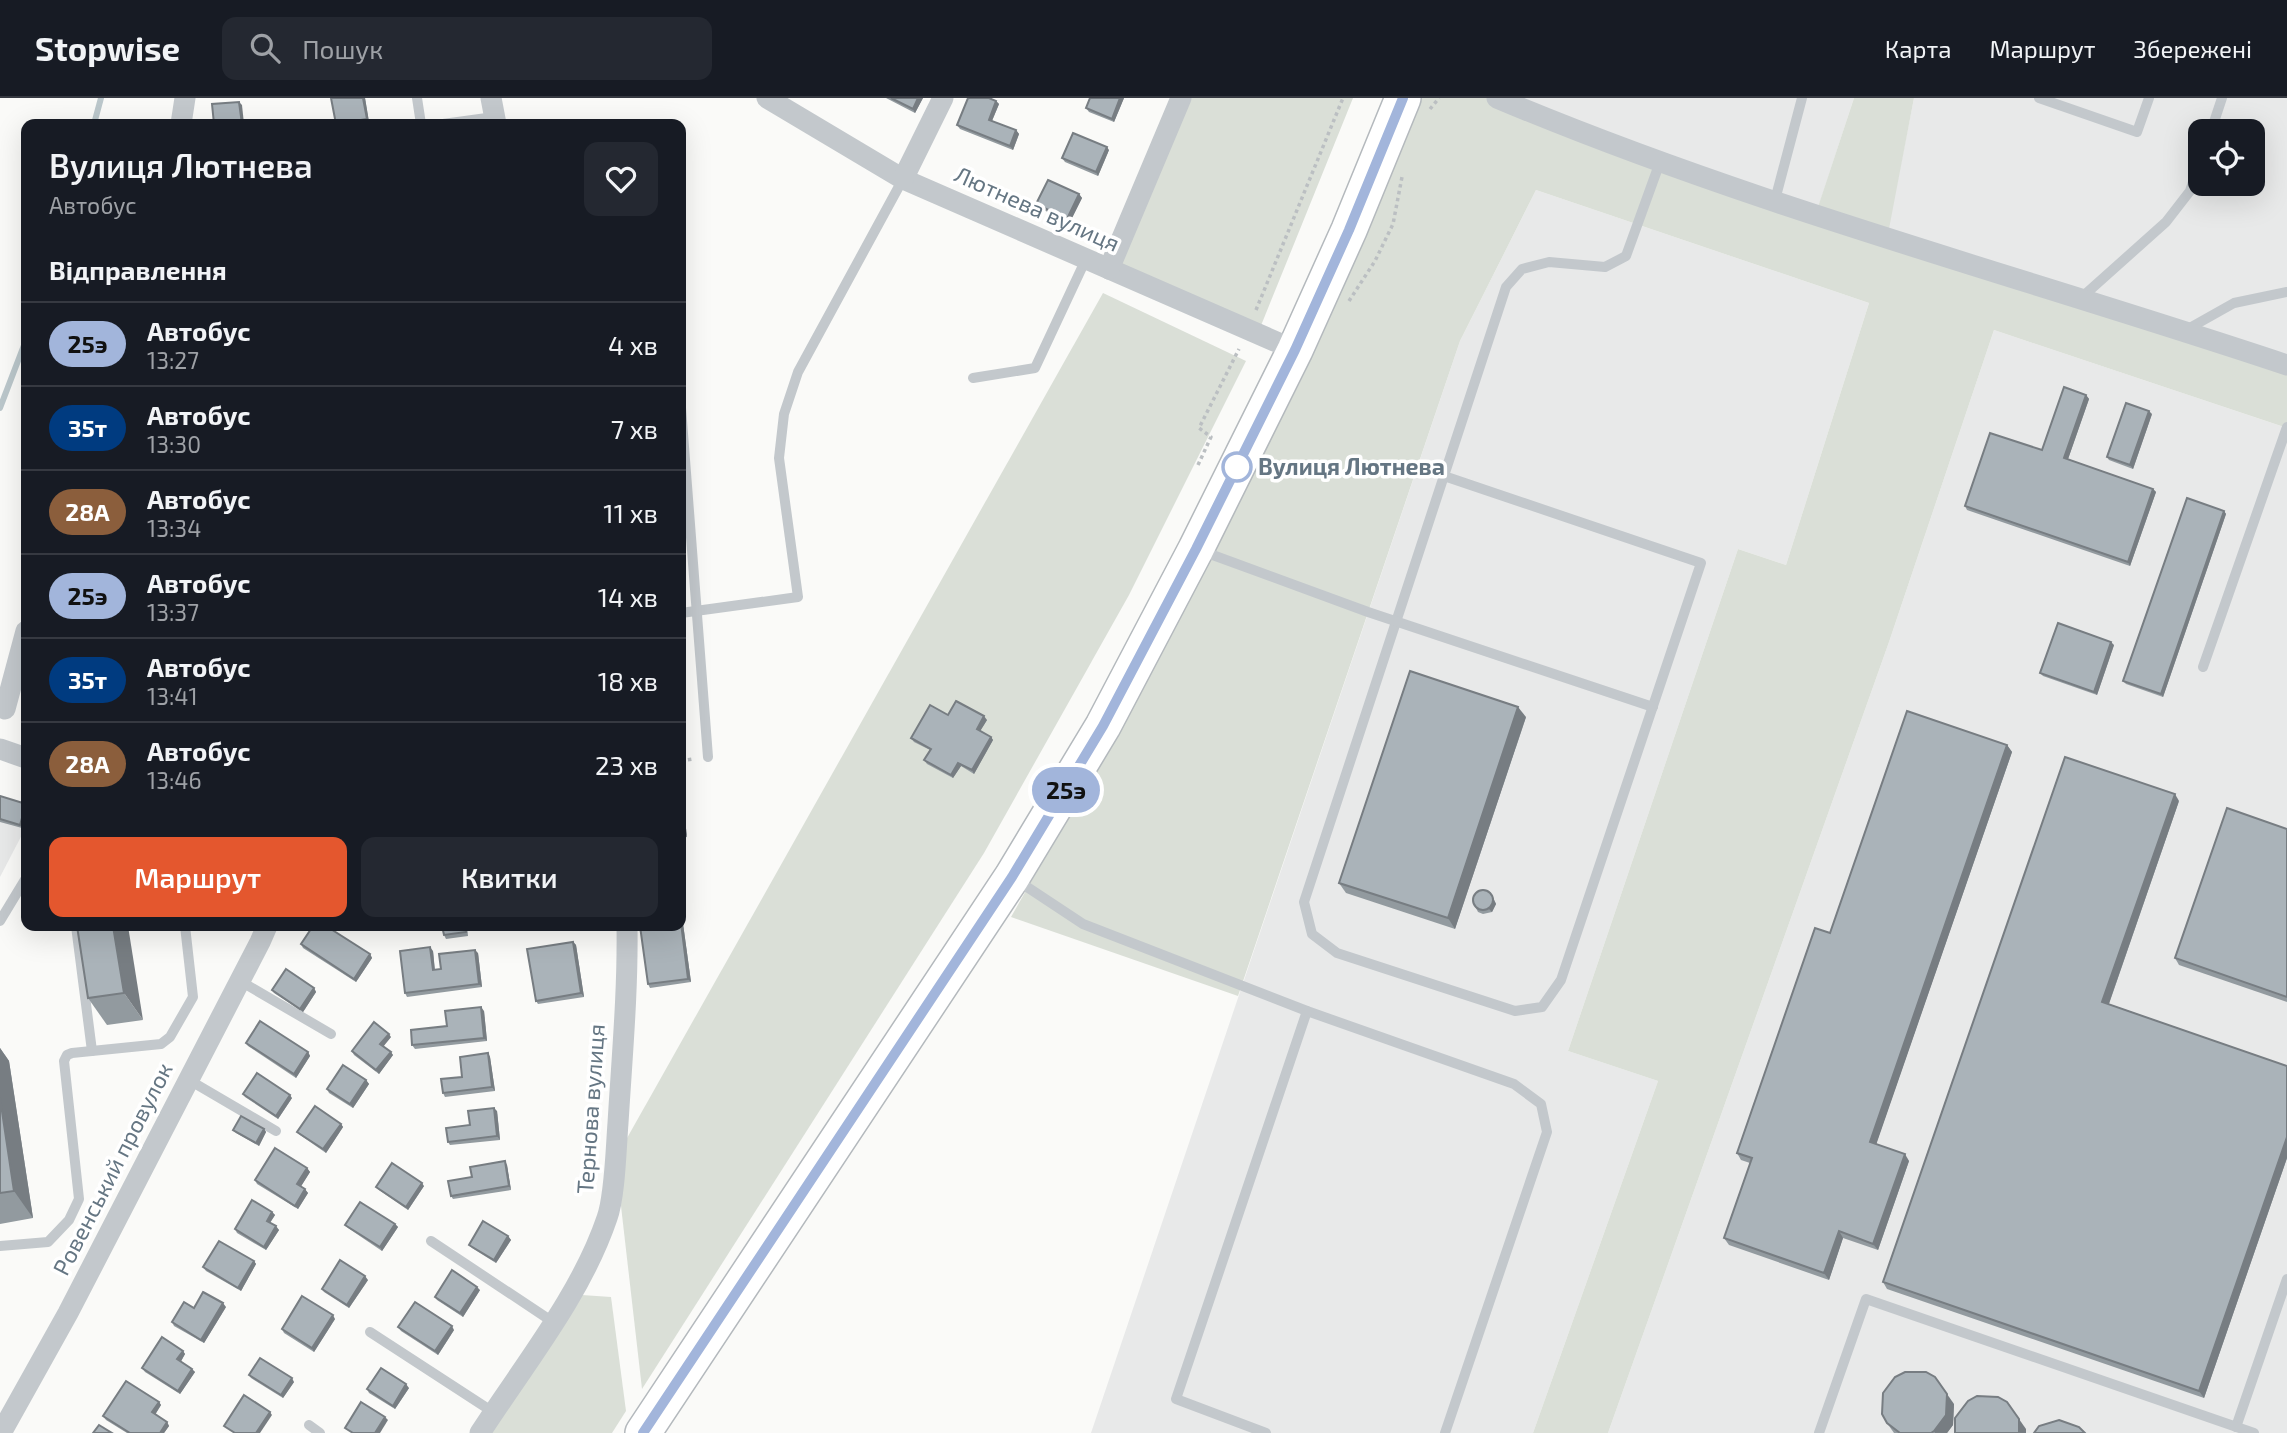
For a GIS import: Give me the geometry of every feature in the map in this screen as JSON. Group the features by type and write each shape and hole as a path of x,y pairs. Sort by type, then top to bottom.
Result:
{"highway":[{"path":"643,1433 1012,877 1103,726 1196,549 1295,350 1349,230 1414,109"}],"street":[{"path":"182,119 185,98"},
{"name":"Лютнева вулиця","path":"768,98 903,178 1295,350"},
{"path":"903,178 943,98"},
{"path":"1109,269 1181,98"},
{"path":"1497,98 1531,104 1660,162 2287,365"},
{"path":"5,709 21,650"},
{"path":"0,749 21,756"},
{"name":"Ровенський провулок","path":"1,1433 68,1313 265,931"},
{"name":"Тернова вулиця","path":"480,1433 575,1288 594,1252 609,1214 622,1065 627,931"}],"lane":[{"path":"417,98 420,119"},
{"path":"1775,200 1802,98"},
{"path":"2039,98 2137,132 2148,98"},
{"path":"2215,119 2222,98"},
{"path":"466,119 494,113"},
{"path":"1444,477 1701,563 1561,980 1542,1007 1515,1011 1337,953 1312,934 1304,902 1506,287 1522,269 1549,262 1605,267 1626,256 1660,162"},
{"path":"686,612 798,597 779,457 784,414 798,372 903,178"},
{"path":"2081,298 2166,222 2188,194"},
{"path":"973,378 1035,368 1086,259"},
{"path":"2184,331 2234,303 2287,292"},
{"path":"2203,667 2287,427"},
{"path":"686,471 708,757"},
{"path":"1196,549 1396,621 1653,707"},
{"path":"1012,877 1083,924 1307,1011 1514,1084 1541,1104 1547,1132 1445,1433"},
{"path":"0,921 21,886"},
{"path":"77,931 92,1051"},
{"path":"0,1246 48,1242 58,1234 75,1209 79,1199 64,1061 67,1055 72,1053 161,1044 170,1037 192,997 185,931"},
{"path":"240,981 331,1034"},
{"path":"1266,1433 1176,1399 1307,1011"},
{"path":"189,1080 276,1131"},
{"path":"431,1241 553,1322"},
{"path":"2236,1427 2287,1279"},
{"path":"1819,1433 1866,1299 2254,1433"},
{"path":"370,1332 493,1412"},
{"path":"309,1425 320,1433"}],"path":[{"path":"1198,465 1211,437 1199,428 1248,330 1267,278 1343,98"},
{"path":"1414,109 1430,108 1439,98"},
{"path":"1347,304 1375,261 1393,224 1403,170"}],"shaded area":[{"path":"1185,98 1353,98 1258,333 1114,267"},
{"path":"1416,98 1514,98 1817,210 1854,98 1914,98 1888,234 2287,365 2287,428 1994,330 1889,642 1608,1433 1533,1433 1658,1081 1568,1051 1738,549 1786,565 1869,303 1536,190 1460,341 1238,996 1011,917 1178,622 1305,372"},
{"path":"1514,98 1854,98 1817,211"},
{"path":"1914,98 2287,98 2287,365 1887,234"},
{"path":"1536,190 1869,303 1786,565 1738,549 1568,1051 1658,1081 1533,1433 1091,1433 1460,341"},
{"path":"1103,293 1246,361 1129,595 984,853 642,1389 621,1206 622,1147"},
{"path":"1994,330 2287,428 2287,1433 1608,1433 1889,642"},
{"path":"0,797 21,803 21,837 0,877"},
{"path":"582,1295 611,1297 626,1411 612,1433 491,1433"}],"building":[{"path":"331,98 363,98 367,119 335,119"},
{"path":"891,98 918,98 913,109"},
{"path":"968,98 989,98 996,101 989,120 1016,130 1010,146 957,125"},
{"path":"1090,98 1120,98 1112,119 1086,108"},
{"path":"239,102 241,119 214,119 212,104"},
{"path":"1073,133 1107,147 1096,172 1062,158"},
{"path":"1048,180 1079,194 1067,219 1036,204"},
{"path":"2064,387 2086,395 2064,458 2153,489 2128,562 1965,506 1990,433 2042,450"},
{"path":"2126,403 2149,411 2130,465 2107,457"},
{"path":"2187,498 2224,511 2161,694 2123,681"},
{"path":"2058,623 2111,642 2094,692 2040,673"},
{"path":"1410,671 1518,707 1448,918 1339,883"},
{"path":"956,701 984,716 977,729 991,737 972,770 958,763 951,775 924,760 931,749 911,738 930,705 948,715"},
{"path":"1907,711 2007,745 1870,1142 1905,1154 1873,1244 1839,1231 1824,1273 1724,1238 1752,1158 1737,1153 1815,928 1830,933"},
{"path":"2065,757 2175,794 2102,1002 2287,1066 2287,1137 2199,1391 1883,1282"},
{"path":"0,796 21,802 20,825 0,819"},
{"path":"2227,808 2287,829 2287,997 2175,958"},
{"path":"1483,890 1490,893 1493,900 1490,907 1483,910 1476,907 1473,900 1476,893"},
{"path":"78,931 114,931 124,993 88,998"},
{"path":"310,931 334,931 370,954 354,979 301,944"},
{"path":"443,931 466,932 444,935"},
{"path":"641,931 682,931 688,979 648,984"},
{"path":"573,942 581,993 536,1001 527,949"},
{"path":"430,947 433,970 441,969 439,954 475,950 479,984 405,993 400,951"},
{"path":"286,969 314,988 300,1009 272,990"},
{"path":"481,1007 484,1038 412,1045 411,1030 447,1026 445,1011"},
{"path":"260,1021 308,1052 294,1074 246,1043"},
{"path":"374,1022 389,1034 380,1044 391,1052 376,1070 352,1051"},
{"path":"488,1053 492,1087 443,1093 441,1079 462,1077 460,1057"},
{"path":"343,1065 366,1080 350,1104 327,1089"},
{"path":"257,1073 290,1095 276,1116 243,1094"},
{"path":"0,1098 14,1191 0,1193"},
{"path":"315,1106 341,1124 323,1149 297,1132"},
{"path":"494,1108 497,1136 448,1142 446,1128 470,1125 468,1111"},
{"path":"241,1116 264,1129 256,1143 233,1130"},
{"path":"275,1148 307,1168 297,1184 305,1189 295,1206 255,1180"},
{"path":"505,1161 509,1186 451,1196 448,1181 472,1177 470,1167"},
{"path":"392,1163 422,1183 406,1207 376,1187"},
{"path":"252,1200 272,1212 267,1221 276,1226 264,1247 235,1229"},
{"path":"360,1202 395,1224 380,1247 345,1225"},
{"path":"483,1221 508,1236 494,1260 469,1245"},
{"path":"219,1241 254,1261 238,1288 203,1267"},
{"path":"340,1260 365,1276 347,1305 322,1289"},
{"path":"452,1270 477,1287 460,1313 435,1297"},
{"path":"203,1292 223,1303 201,1340 172,1322 184,1302 194,1308"},
{"path":"302,1296 333,1315 312,1348 282,1329"},
{"path":"415,1302 452,1326 435,1351 398,1327"},
{"path":"162,1337 183,1351 177,1359 192,1369 178,1391 142,1368"},
{"path":"260,1358 292,1378 281,1395 249,1375"},
{"path":"381,1368 406,1384 393,1406 367,1389"},
{"path":"1905,1372 1926,1372 1935,1377 1947,1394 1946,1415 1931,1433 1900,1433 1887,1423 1882,1414 1883,1393 1895,1377"},
{"path":"126,1381 159,1402 152,1412 167,1422 160,1433 130,1433 103,1416"},
{"path":"244,1395 270,1412 256,1433 235,1433 224,1426"},
{"path":"1977,1396 1998,1397 2007,1402 2019,1419 2019,1433 1955,1433 1955,1418 1968,1401"},
{"path":"361,1402 385,1417 375,1433 353,1433 345,1428"},
{"path":"2059,1420 2079,1427 2085,1433 2034,1433 2039,1426"},
{"path":"99,1425 112,1433 93,1433"}],"waterway":[{"path":"95,119 101,98"},
{"path":"0,408 21,353"}],"bus line":[{"name":"25э","path":"643,1433 1012,877 1103,726 1196,549 1295,350 1349,230 1403,98"}],"place":[{"name":"Вулиця Лютнева","path":"1237,467"}]}
